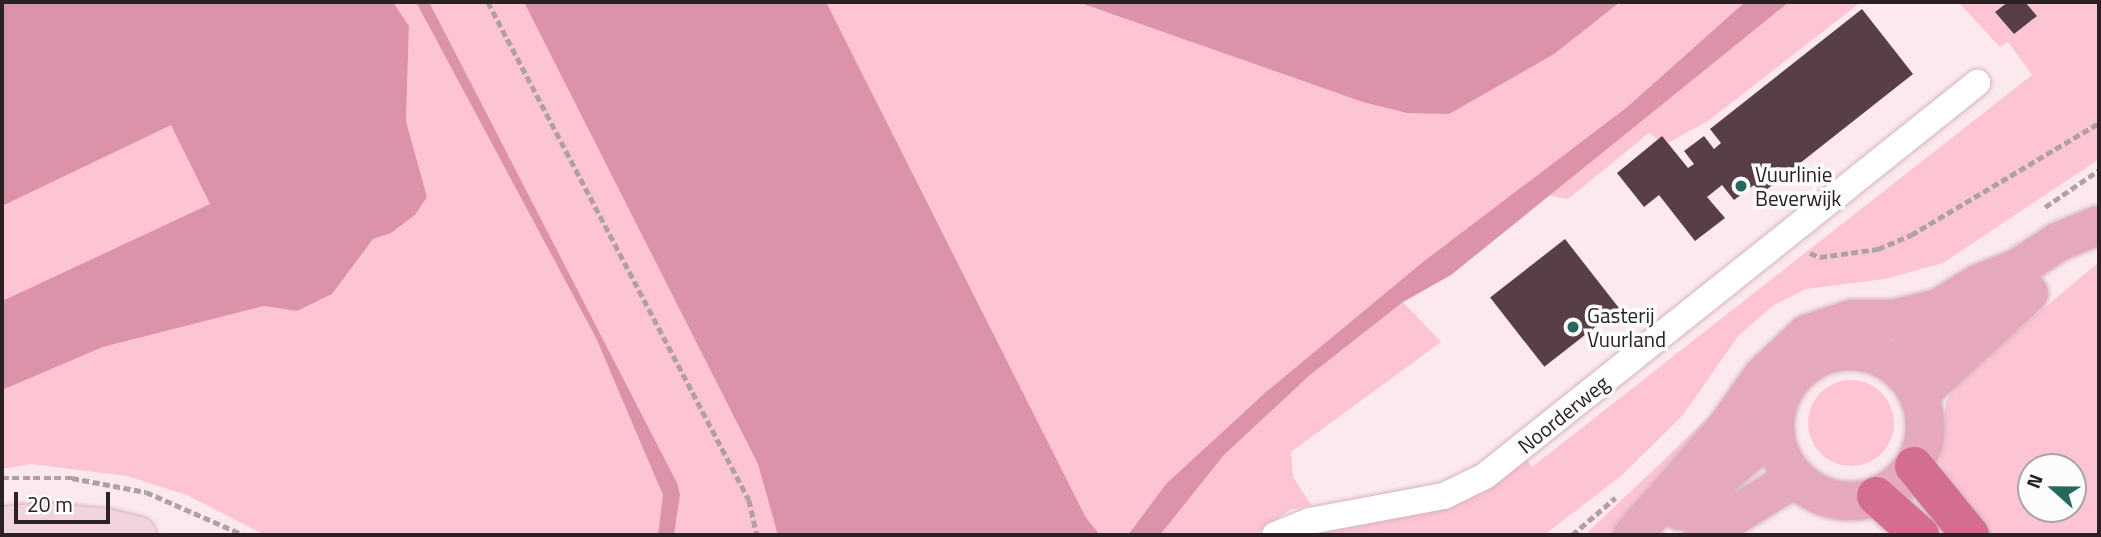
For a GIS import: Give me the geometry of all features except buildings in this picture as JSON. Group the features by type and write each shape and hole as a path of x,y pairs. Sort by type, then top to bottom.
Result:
{"highway":[{"path":"1914,466 1970,535"},
{"path":"1876,496 1920,535"}],"main road":[{"path":"1894,364 1954,322 2018,268 2057,242 2096,228"},
{"path":"1919,394 2062,265 2096,228"},
{"path":"1633,535 1725,430 1762,377 1807,334 1852,319 1894,318 1939,308 1978,284 2018,268"},
{"path":"1848,350 1872,353 1894,364 1919,394 1924,430 1914,466 1897,484 1876,496 1855,501 1832,499 1795,478 1781,456 1775,431 1777,407 1787,385 1814,360 1848,350"},
{"path":"1650,535 1775,431"},
{"path":"1703,535 1795,478"},
{"path":"2,525 43,521 106,527 137,535"}],"street":[{"name":"Noorderweg","path":"1275,535 1310,521 1444,496 1485,476 1977,83"}],"path":[{"path":"488,2 749,499 757,535"},
{"path":"1782,240 1820,257 1878,249 1912,235 2099,122"}],"shaded area":[{"path":"2,2 393,2 409,26 406,121 427,197 415,215 391,233 373,239 332,294 297,311 264,306 103,347 2,390 2,301 210,204 171,125 2,206"},
{"path":"393,2 416,2 596,338 664,495 658,535 265,535 187,495 127,476 31,464 2,469 2,390 103,347 264,306 297,311 332,294 373,239 391,233 415,215 427,197 406,121 409,26"},
{"path":"416,2 429,2 677,483 680,495 674,535 658,535 663,495 596,338"},
{"path":"429,2 1745,2 1626,108 1166,484 1128,535 674,535 680,495"},
{"path":"524,2 826,2 1086,518 1100,535 778,535 758,464"},
{"path":"1078,2 1620,2 1554,54 1449,114 1407,113 1363,102"},
{"path":"1745,2 1789,2 1451,275 1403,302 1310,375 1224,455 1160,535 1128,535 1166,484 1266,392 1423,262 1626,108"},
{"path":"1789,2 1861,2 1708,121 1666,144 1649,133 1568,199 1547,195"},
{"path":"1958,2 2099,2 2099,159 1943,263 1885,279 1806,289 1774,305 1739,335 1683,415 1621,476 1544,535 1304,535 1524,456 1532,467 2032,75 2008,42 2000,47"},
{"path":"171,124 210,204 2,301 2,206"},
{"path":"2099,262 2099,535 1988,535 1948,482 1940,462 1946,402 1957,381"},
{"path":"1403,302 1441,342 1291,452 1293,477 1311,505 1289,510 1255,535 1160,535 1224,455 1310,375"},
{"path":"1760,348 1742,381 1618,535 1585,535 1712,414"},
{"path":"1851,380 1875,387 1887,399 1894,423 1887,447 1875,459 1851,466 1827,459 1815,447 1808,423 1815,399 1827,387"}],"place":[{"name":"Vuurlinie Beverwijk","path":"1741,186"},
{"name":"Gasterij Vuurland","path":"1573,327"}]}
